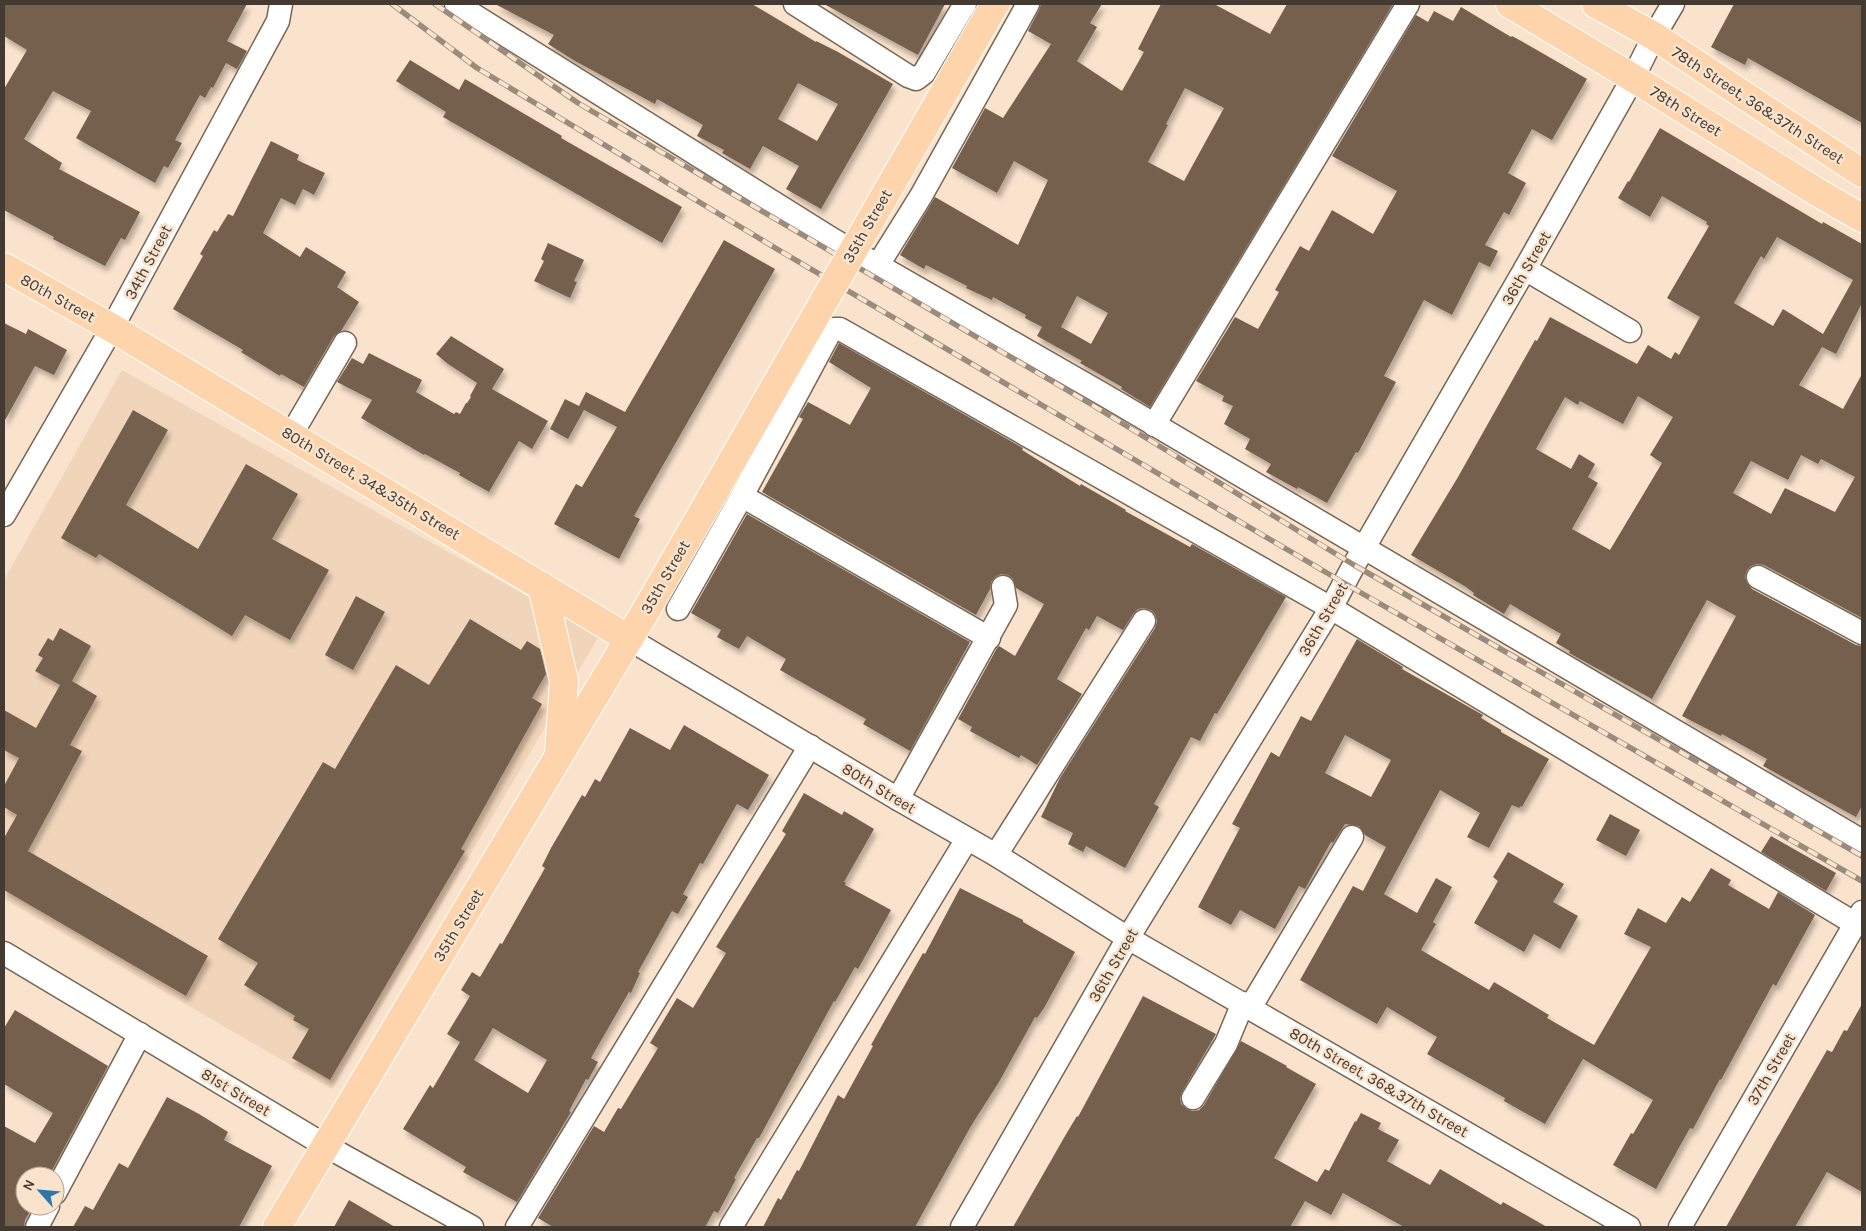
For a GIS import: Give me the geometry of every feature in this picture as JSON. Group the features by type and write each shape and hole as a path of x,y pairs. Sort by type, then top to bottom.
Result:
{"main road":[{"name":"35th Street","path":"277,1227 648,607 995,4"},
{"name":"78th Street","path":"1510,4 1862,218"},
{"path":"1596,4 1654,36"},
{"name":"78th Street, 36&37th Street","path":"1654,36 1862,173"},
{"name":"80th Street","path":"4,267 112,328"},
{"name":"80th Street, 34&35th Street","path":"112,328 629,639"},
{"path":"542,586 564,681 559,756"}],"street":[{"name":"34th Street","path":"4,515 112,328 278,21 281,4"},
{"path":"456,4 806,223 1862,841"},
{"path":"795,4 908,76 916,79 924,72 965,4"},
{"path":"878,265 921,196 1028,4"},
{"path":"1154,425 1408,4"},
{"name":"36th Street","path":"962,1227 1128,938 1331,608 1363,549 1525,269 1673,4"},
{"path":"1525,269 1630,331"},
{"path":"678,609 830,334 834,329 840,329 1331,608 1858,917"},
{"path":"291,435 345,343"},
{"path":"742,496 989,638"},
{"path":"1758,577 1862,633"},
{"path":"898,799 1006,605 1003,587"},
{"path":"996,855 1144,621"},
{"name":"80th Street","path":"629,639 996,855 1128,938"},
{"path":"517,1227 810,746"},
{"path":"1193,1098 1226,1044 1246,1005 1352,837"},
{"path":"731,1227 967,839"},
{"name":"37th Street","path":"1680,1227 1858,917"},
{"name":"80th Street, 36&37th Street","path":"1128,938 1629,1227"},
{"name":"81st Street","path":"4,953 326,1146 472,1227"},
{"path":"65,1174 140,1034"}],"shaded area":[{"path":"122,370 599,636 332,1089 4,899 4,580"}],"building":[{"path":"4,4 247,4 227,41 247,51 237,69 226,63 213,88 211,87 205,98 200,95 175,140 182,143 168,168 164,166 155,183 76,138 91,111 53,91 24,139 62,163 59,169 140,212 125,240 121,238 105,266 53,239 54,237 4,210 4,89 27,50 4,36"},
{"path":"495,4 752,4 893,84 821,209 786,189 799,166 763,146 750,169 722,153 724,150 697,136 703,125 657,99 655,104 575,61 548,44 554,35","holes":["798,83 838,104 817,141 778,119"]},
{"path":"824,4 945,4 918,55"},
{"path":"1041,4 1102,4 1090,23 1097,27 1077,61 1122,91 1144,52 1138,49 1161,4 1214,4 1270,34 1287,4 1393,4 1150,407 1121,389 1122,387 1080,363 1082,361 1037,336 1042,327 1025,318 1026,315 993,297 992,300 966,288 967,286 926,265 924,269 900,255 935,197 1018,245 1048,180 1014,161 997,193 952,168 985,108 1003,118 1051,44 1028,31","holes":["1185,88 1224,108 1184,181 1148,162","1077,296 1108,313 1091,344 1061,327"]},
{"path":"1734,4 1862,4 1862,123 1748,58 1745,65 1711,47"},
{"path":"1461,7 1587,79 1552,140 1532,129 1508,173 1526,183 1509,215 1504,212 1485,245 1498,251 1490,267 1479,262 1452,315 1424,300 1384,376 1396,382 1358,453 1356,452 1327,503 1266,472 1271,464 1245,449 1250,439 1224,424 1233,406 1222,401 1224,396 1196,381 1235,317 1258,329 1279,292 1275,290 1300,246 1309,251 1332,210 1373,234 1397,191 1332,156 1416,15 1428,22 1434,11 1453,21"},
{"path":"410,60 459,90 465,79 562,136 561,138 682,207 662,243 443,117 446,112 396,81"},
{"path":"1660,128 1822,224 1823,222 1862,244 1862,303 1836,354 1822,347 1799,385 1843,409 1862,374 1862,618 1764,565 1757,564 1751,566 1747,570 1745,577 1752,589 1856,645 1862,646 1862,806 1856,817 1763,766 1767,759 1722,734 1721,736 1682,716 1736,616 1707,600 1652,699 1569,653 1570,651 1556,643 1561,634 1510,604 1504,614 1473,595 1474,593 1466,587 1411,555 1550,317 1637,364 1648,345 1671,359 1675,352 1679,355 1700,317 1667,298 1709,226 1706,224 1707,222 1662,196 1650,217 1618,198","holes":["1777,237 1853,280 1823,334 1783,309 1773,326 1734,303 1761,256 1764,259","1638,396 1673,417 1650,455 1662,463 1610,550 1572,529 1598,483 1588,477 1595,464 1579,454 1571,469 1536,449 1565,397 1578,405 1580,401 1623,424","1801,455 1818,464 1821,459 1855,477 1835,512 1785,488 1771,514 1733,493 1751,461 1788,480"]},
{"path":"271,141 299,155 297,160 325,173 314,195 303,189 295,205 281,198 263,233 300,257 306,247 346,272 337,287 359,302 341,331 334,336 304,387 281,374 280,376 241,352 243,350 173,309 203,256 200,254 214,230 217,232 228,214 233,216"},
{"path":"724,240 775,269 634,516 640,519 619,559 554,524 576,484 582,487 617,427 584,410 568,439 550,429 565,399 579,406 586,392 625,412"},
{"path":"548,243 584,260 574,281 577,282 570,298 534,281 544,261 541,259"},
{"path":"4,323 26,334 28,329 67,350 54,375 35,366 4,422"},
{"path":"451,336 504,369 492,389 548,421 532,449 519,441 489,492 459,475 460,473 424,455 361,418 372,400 337,382 352,358 363,364 369,353 422,380 416,392 454,414 456,412 460,414 477,383 436,354"},
{"path":"839,343 1023,448 1022,450 1080,486 1081,484 1190,547 1192,544 1286,597 1200,741 1191,737 1154,804 1159,807 1125,868 1086,846 1083,852 1068,844 1073,833 1041,817 1060,778 1155,628 1157,621 1155,614 1151,610 1138,609 1123,630 1097,616 1089,630 1086,628 1057,679 1082,694 1037,765 1021,755 1019,758 970,731 972,727 958,719 997,648 999,646 1015,656 1044,604 1016,588 1013,579 1008,575 1001,574 991,582 990,589 976,615 762,492 803,419 799,417 808,402 850,425 871,388 829,362"},
{"path":"133,410 168,430 126,505 198,549 246,464 298,494 272,539 329,570 290,640 245,615 232,636 99,554 96,558 61,538"},
{"path":"747,514 970,642 910,751 863,724 866,719 780,670 786,659 747,636 739,649 717,637 721,630 691,613"},
{"path":"356,596 385,612 353,670 325,655"},
{"path":"470,619 521,650 527,641 540,649 546,674 532,698 542,704 461,849 465,851 330,1080 292,1058 309,1029 293,1020 295,1016 244,985 258,963 218,939 323,762 335,769 396,665 429,685"},
{"path":"60,628 91,646 72,681 97,696 70,745 82,751 28,851 208,956 186,996 4,890 4,838 17,815 4,807 4,786 19,758 4,750 4,710 36,728 60,685 35,671 43,658 38,655 48,638 53,641"},
{"path":"1357,639 1403,667 1402,669 1483,715 1481,718 1501,730 1501,732 1549,759 1522,807 1519,808 1512,805 1489,848 1467,837 1480,813 1440,790 1384,894 1417,913 1436,878 1452,887 1433,922 1436,924 1421,950 1489,990 1494,982 1549,1015 1547,1018 1594,1045 1651,947 1624,934 1638,908 1666,923 1682,897 1690,902 1711,868 1731,880 1728,885 1769,909 1778,892 1815,915 1776,986 1773,984 1721,1080 1693,1129 1690,1128 1656,1189 1613,1165 1653,1100 1583,1059 1545,1124 1504,1101 1505,1098 1427,1054 1437,1037 1387,1007 1377,1024 1300,980 1353,886 1363,891 1386,847 1365,835 1359,826 1345,824 1333,843 1331,842 1305,889 1299,886 1275,929 1240,910 1231,925 1198,907 1240,828 1232,824 1271,752 1279,757 1301,716 1311,721","holes":["1345,735 1391,760 1371,797 1325,773"]},
{"path":"684,725 769,775 748,810 737,804 703,864 700,863 683,894 688,897 678,914 672,911 638,972 640,973 631,993 629,992 591,1058 598,1062 588,1080 586,1079 569,1111 571,1112 517,1202 463,1172 466,1167 403,1129 430,1085 433,1088 460,1042 447,1034 470,996 461,990 472,972 480,977 500,943 502,944 545,868 542,866 551,848 582,795 585,797 595,779 600,782 630,728 670,750","holes":["493,1028 547,1060 528,1093 474,1060"]},
{"path":"804,793 842,815 844,811 874,829 844,882 846,883 845,885 891,910 858,969 855,967 834,1001 759,1138 757,1138 734,1178 736,1179 718,1213 714,1211 705,1227 553,1227 538,1218 594,1126 604,1132 618,1108 621,1109 658,1048 650,1043 677,998 693,1008 726,953 716,947 786,834 782,831"},
{"path":"1610,814 1640,830 1626,856 1596,840"},
{"path":"1771,836 1836,873 1826,891 1761,852"},
{"path":"1508,852 1564,884 1553,902 1578,916 1560,949 1534,934 1524,952 1474,923 1498,881 1493,877"},
{"path":"960,888 1023,920 1023,922 1075,952 1044,1008 1037,1018 1035,1017 915,1227 763,1227 778,1198 781,1200 797,1170 799,1171 838,1095 844,1099 873,1046 871,1045 923,953 925,954"},
{"path":"1143,996 1216,1034 1182,1092 1181,1104 1187,1109 1199,1110 1204,1105 1241,1041 1316,1084 1274,1158 1317,1182 1325,1169 1329,1171 1361,1113 1381,1123 1378,1129 1399,1140 1387,1161 1430,1185 1440,1169 1501,1205 1503,1202 1547,1227 1404,1227 1343,1193 1331,1215 1305,1201 1290,1227 1013,1227 1065,1136 1078,1117"},
{"path":"1862,1004 1862,1192 1827,1172 1795,1227 1726,1227 1827,1050 1832,1052 1844,1030 1847,1031"},
{"path":"15,1010 108,1066 54,1166 15,1166 15,1216 27,1216 24,1227 4,1227 4,1126 35,1143 53,1113 4,1084 4,1028"},
{"path":"167,1097 228,1132 224,1140 272,1166 239,1227 73,1227 85,1206 93,1210 119,1163 128,1168"},
{"path":"349,1200 395,1227 334,1227"}],"railway":[{"path":"392,4 477,68 787,255 1344,583 1862,881"},
{"path":"435,4 578,103 1089,403 1354,565 1862,856"}]}
